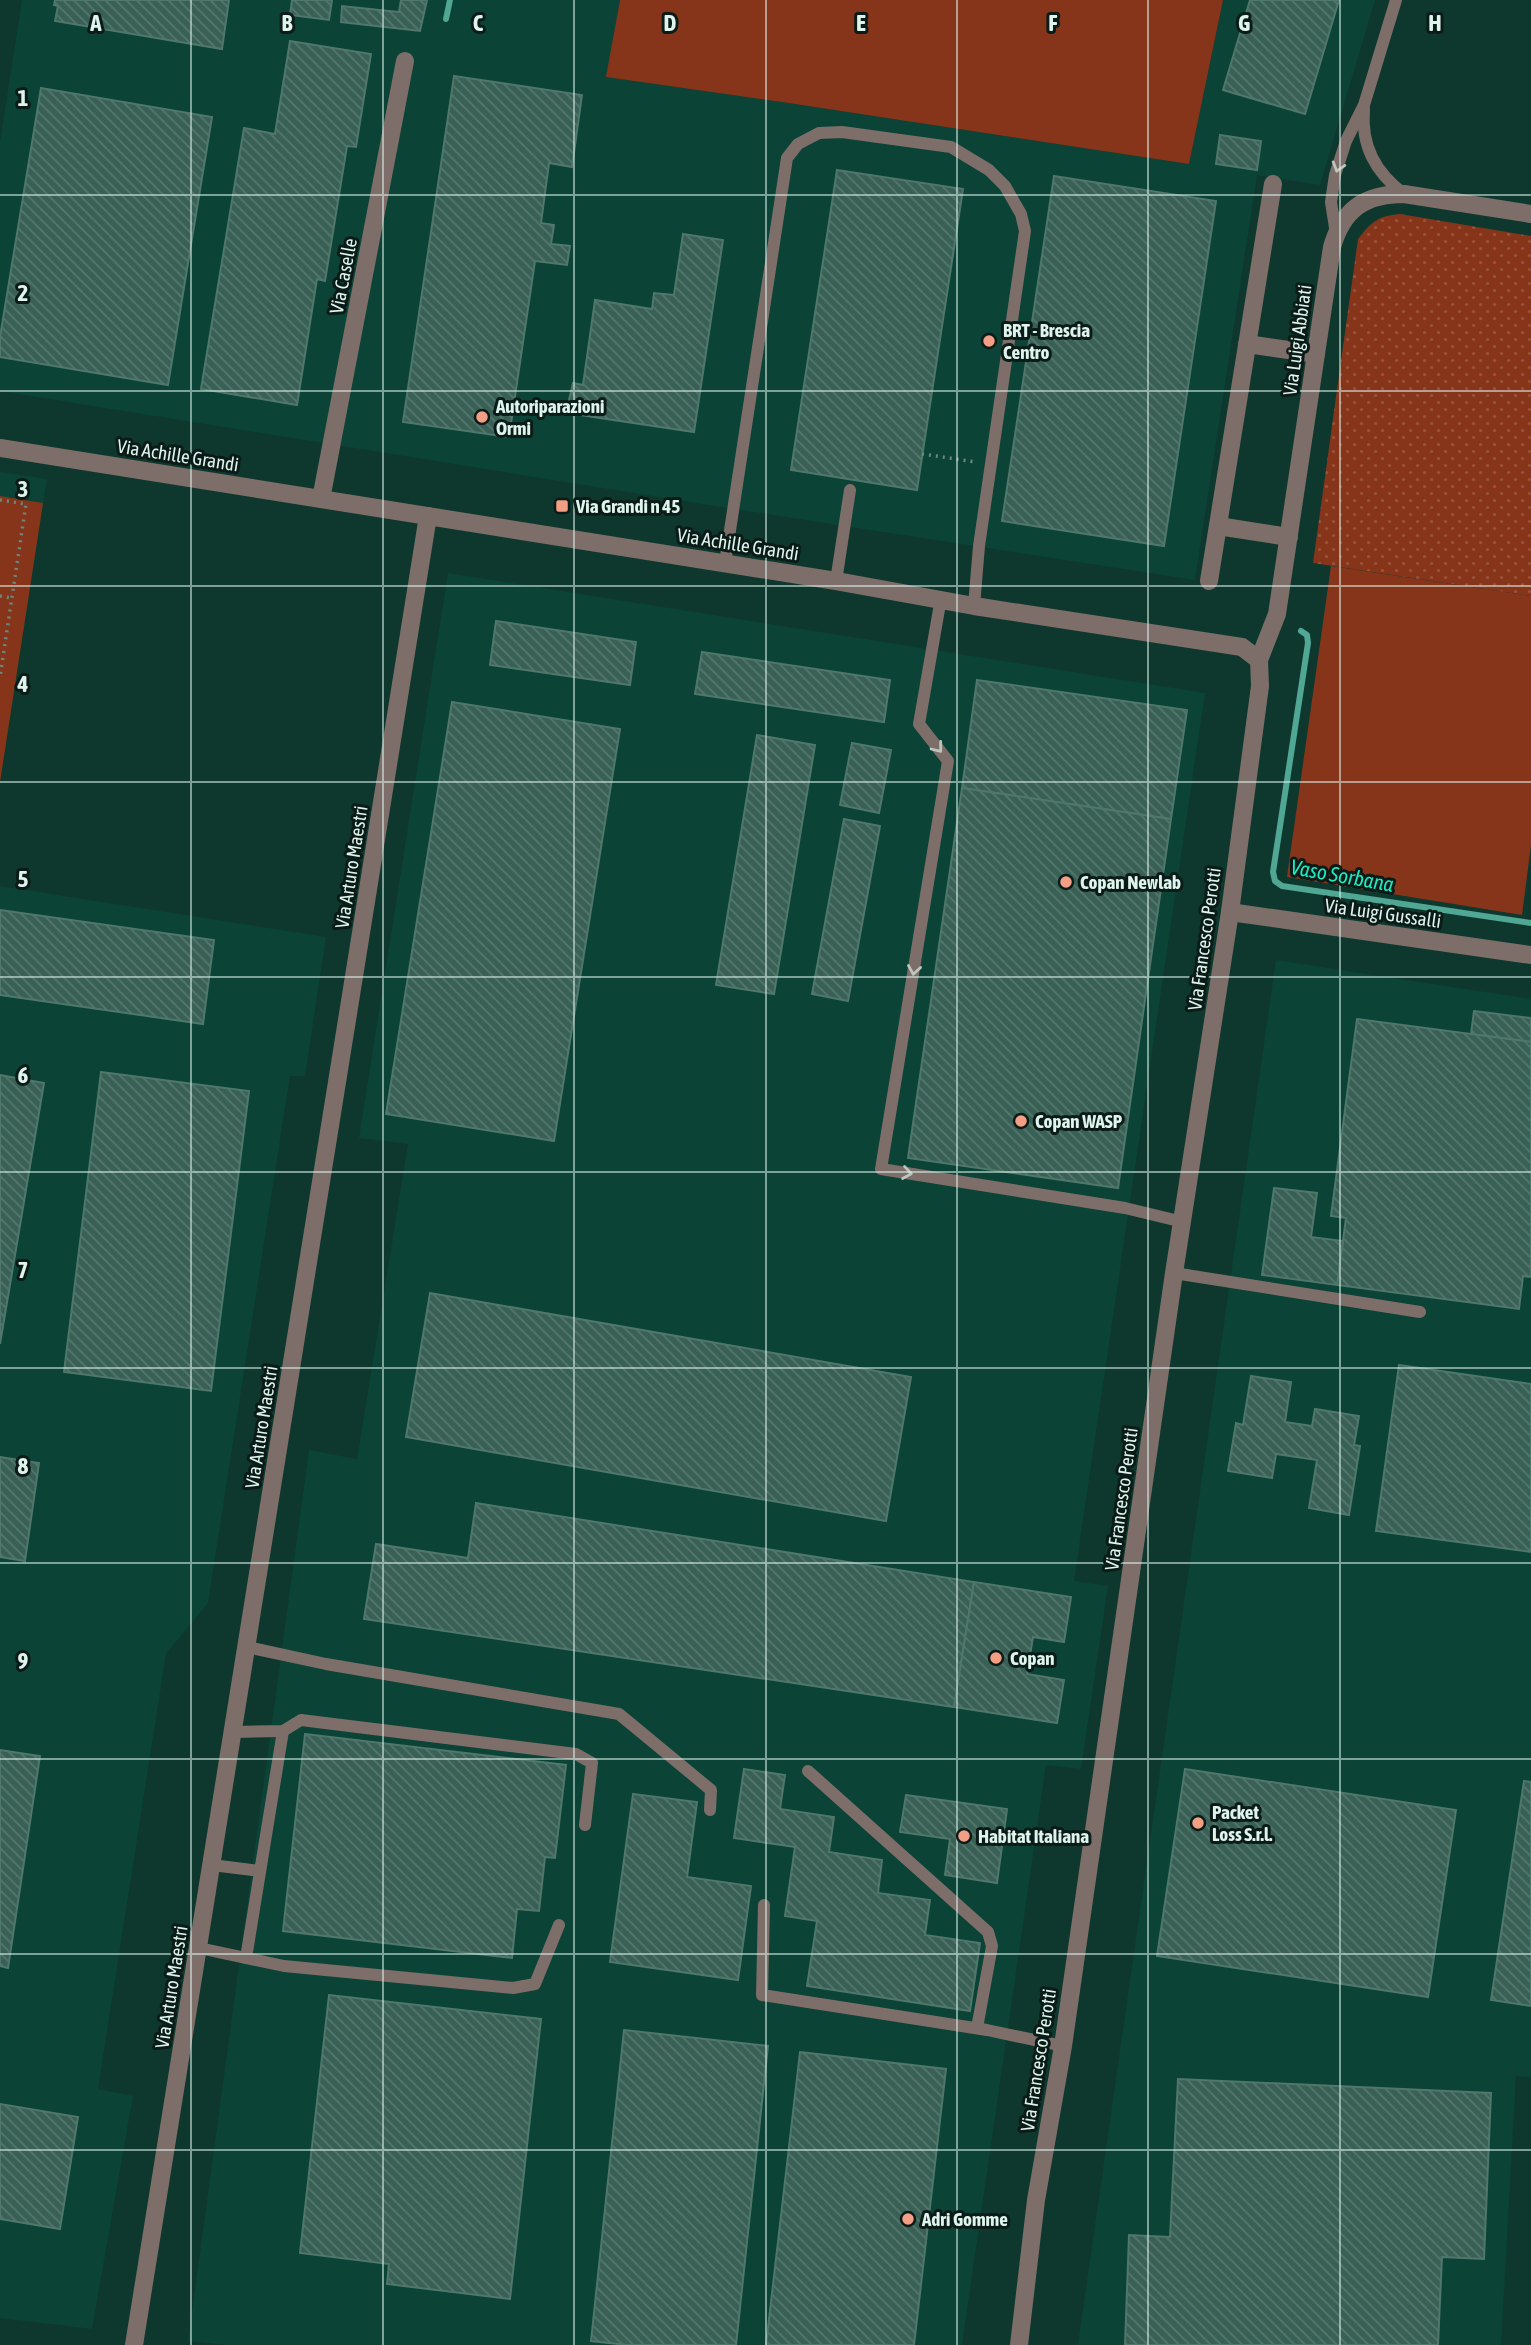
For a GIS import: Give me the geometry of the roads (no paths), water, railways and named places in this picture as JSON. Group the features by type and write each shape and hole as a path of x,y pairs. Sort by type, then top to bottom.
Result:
{"street":[{"name":"Via Caselle","path":"321,499 405,61"},
{"path":"1209,581 1273,184"},
{"name":"Via Luigi Abbiati","path":"1259,660 1278,614 1336,234 1350,213 1370,198 1387,194 1404,194 1531,214"},
{"path":"1247,344 1316,354"},
{"name":"Via Achille Grandi","path":"0,448 1242,647 1259,660"},
{"name":"Via Arturo Maestri","path":"134,2345 428,516"},
{"path":"1218,526 1289,537"},
{"name":"Via Francesco Perotti","path":"1019,2345 1036,2200 1063,2046 1174,1273 1230,912 1260,686 1259,660"},
{"name":"Via Luigi Gussalli","path":"1230,912 1531,955"}],"lane":[{"path":"1336,234 1331,202 1333,183 1346,141 1364,105 1396,0"},
{"path":"1364,105 1363,122 1370,155 1377,169 1404,194"},
{"path":"725,563 787,159 798,145 819,133 842,132 951,147 989,170 1005,186 1021,214 1025,231 979,546 974,606"},
{"path":"836,581 850,490"},
{"path":"941,598 919,724 948,761 881,1169 1125,1208 1183,1222"},
{"path":"1174,1273 1420,1312"},
{"path":"247,1647 327,1664 619,1714 711,1790 710,1810"},
{"path":"233,1732 283,1731 301,1720 576,1754 592,1763 585,1825"},
{"path":"246,1958 283,1731"},
{"path":"808,1771 988,1932 992,1946 977,2028"},
{"path":"212,1865 260,1871"},
{"path":"764,1905 762,1995 977,2028 1063,2046"},
{"path":"199,1948 284,1966 513,1989 536,1984 559,1925"}],"waterway":[{"name":"Vaso Sorbana","path":"446,19 450,0"},
{"name":"Vaso Sorbana","path":"1301,631 1307,635 1308,643 1273,872 1275,881 1282,886 1531,923"}],"place":[{"name":"BRT - Brescia Centro","path":"989,341"},
{"name":"Autoriparazioni Ormi","path":"482,417"},
{"name":"Via Grandi n 45","path":"562,506"},
{"name":"Copan Newlab","path":"1066,882"},
{"name":"Copan WASP","path":"1021,1121"},
{"name":"Copan","path":"996,1658"},
{"name":"Packet Loss S.r.l.","path":"1198,1823"},
{"name":"Habitat Italiana","path":"964,1836"},
{"name":"Adri Gomme","path":"908,2219"}]}
